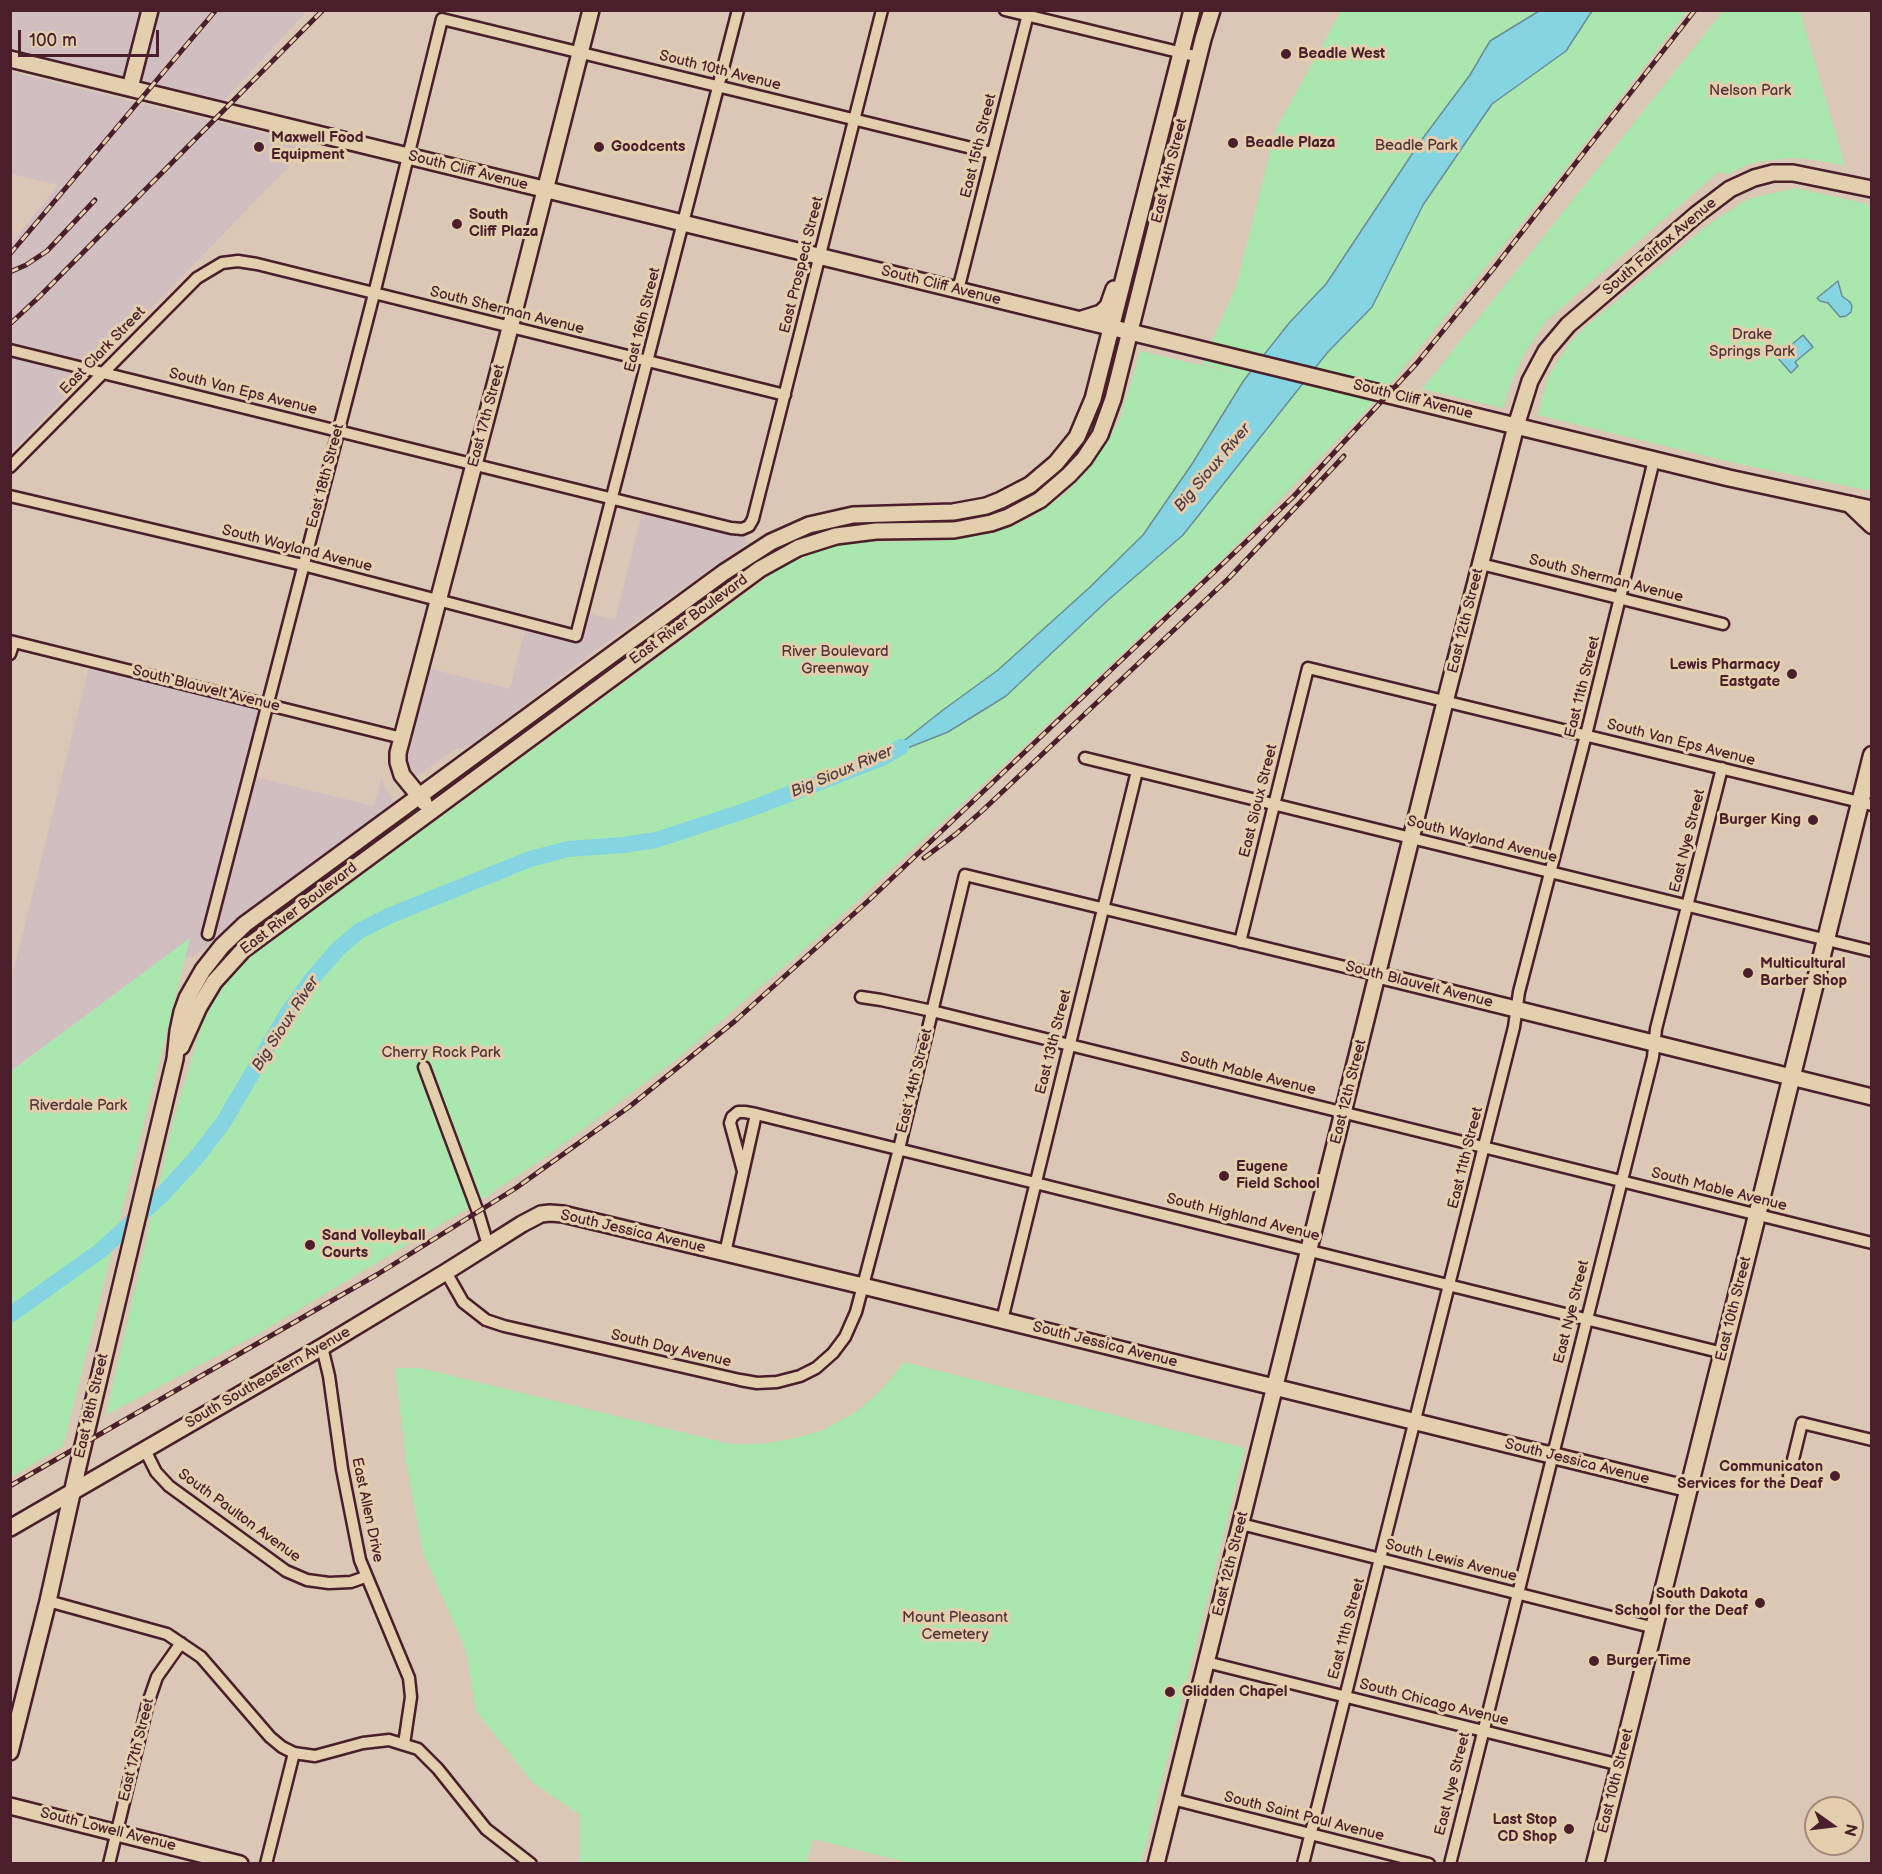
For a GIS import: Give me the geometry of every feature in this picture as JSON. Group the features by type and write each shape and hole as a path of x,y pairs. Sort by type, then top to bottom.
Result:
{"main road":[{"path":"130,88 150,10"},
{"name":"East 17th Street","path":"431,811 399,769 398,753 591,10"},
{"name":"East 14th Street","path":"1112,327 1192,10"},
{"name":"East 14th Street","path":"1130,332 1212,10"},
{"name":"South Cliff Avenue","path":"10,59 1654,460 1864,507"},
{"name":"South Fairfax Avenue","path":"1516,426 1524,396 1537,365 1568,325 1697,214 1730,189 1754,178 1773,173 1793,173 1872,189"},
{"path":"1080,320 1101,313 1108,306 1130,226 1142,208"},
{"path":"1130,332 1125,321 1126,307 1144,231 1142,208"},
{"path":"1084,459 1086,446 1100,418 1118,351 1118,336 1112,327"},
{"name":"East River Boulevard","path":"175,1059 177,1031 187,998 203,970 222,946 245,924 723,573 771,542 809,525 853,515 968,510 1001,500 1030,485 1068,450 1083,426 1093,399 1112,327"},
{"name":"East River Boulevard","path":"175,1059 206,994 232,959 733,588 780,557 814,542 856,533 954,530 991,523 1040,500 1084,459 1100,435 1113,399 1130,332"},
{"path":"1100,435 1111,429 1115,422 1137,347 1165,340"},
{"name":"East 12th Street","path":"1156,1863 1445,702 1516,426"},
{"path":"1864,507 1872,525"},
{"name":"East 10th Street","path":"1595,1863 1825,940 1866,804 1872,755"},
{"name":"South Blauvelt Avenue","path":"1378,975 1872,1097"},
{"name":"East 18th Street","path":"10,1752 48,1601 175,1059"},
{"name":"South Jessica Avenue","path":"522,1224 541,1214 563,1214 1276,1386 1689,1489"},
{"name":"South Southeastern Avenue","path":"10,1528 322,1347 522,1224"},
{"name":"South Lowell Avenue","path":"10,1806 240,1863"}],"street":[{"name":"East 16th Street","path":"576,636 738,10"},
{"name":"East Prospect Street","path":"749,526 753,519 785,395 882,10"},
{"path":"1005,10 1028,13 1199,57"},
{"name":"East 15th Street","path":"958,290 1028,13"},
{"name":"South 10th Avenue","path":"442,19 992,153"},
{"name":"East 18th Street","path":"208,934 374,294 442,19"},
{"name":"South Sherman Avenue","path":"222,263 238,261 257,264 785,395"},
{"name":"East Clark Street","path":"10,466 180,293 197,278 222,263"},
{"name":"South Van Eps Avenue","path":"10,350 732,528 742,529 749,526"},
{"name":"East 11th Street","path":"1303,1863 1450,1284 1484,1148 1519,992 1654,460"},
{"name":"South Wayland Avenue","path":"10,496 303,566 576,636"},
{"name":"South Sherman Avenue","path":"1481,564 1723,624"},
{"path":"10,654 12,642"},
{"name":"South Blauvelt Avenue","path":"12,642 402,738"},
{"name":"South Van Eps Avenue","path":"1308,668 1866,804"},
{"name":"East Sioux Street","path":"1240,942 1308,668"},
{"name":"South Wayland Avenue","path":"1085,758 1872,951"},
{"name":"East Nye Street","path":"1450,1863 1587,1319 1722,768"},
{"name":"East 13th Street","path":"1002,1320 1137,771"},
{"name":"South Blauvelt Avenue","path":"965,875 1378,975"},
{"name":"East 14th Street","path":"863,1286 899,1149 965,875"},
{"name":"South Mable Avenue","path":"861,997 881,999 932,1011 1872,1243"},
{"path":"424,1067 488,1245"},
{"path":"724,1253 743,1171 756,1114 738,1112 732,1117 730,1123 743,1171"},
{"name":"South Highland Avenue","path":"756,1114 1723,1353"},
{"name":"South Day Avenue","path":"446,1272 463,1302 486,1320 757,1383 777,1382 800,1376 816,1368 833,1353 845,1337 856,1312 863,1286"},
{"name":"East Allen Drive","path":"322,1347 360,1560 365,1577 409,1678 411,1697 404,1744"},
{"path":"1789,1476 1802,1423 1872,1440"},
{"name":"South Paulton Avenue","path":"145,1450 156,1472 170,1486 286,1571 307,1580 329,1583 351,1582 365,1577"},
{"name":"South Lewis Avenue","path":"1241,1524 1655,1628"},
{"path":"48,1601 167,1634 201,1657 270,1737 294,1753 315,1756 363,1743 389,1740 418,1749 429,1759 486,1829 531,1863"},
{"name":"East 17th Street","path":"109,1863 148,1703 157,1677 181,1643"},
{"name":"South Chicago Avenue","path":"1206,1662 1620,1765"},
{"path":"266,1863 294,1753"},
{"name":"South Saint Paul Avenue","path":"1172,1799 1429,1863"}],"shaded area":[{"path":"11,11 307,11 216,109 11,59"},
{"path":"11,72 308,144 305,150 11,452 11,244 58,185 11,174"},
{"path":"643,510 744,534 746,544 593,652 475,743 454,750 415,778 406,766 404,755 427,668 510,689 526,627 579,642 587,613 615,620"},
{"path":"89,667 260,708 243,774 374,806 382,777 397,807 197,954 185,958 189,939 11,1071 11,981"}],"green space":[{"name":"Nelson Park","path":"1724,10 1800,11 1845,166 1791,158 1762,161 1744,166 1729,174 1718,172 1546,321 1524,354 1503,408 1422,389"},
{"path":"1341,11 1687,11 1558,178 1370,406 1230,551 817,938 677,1059 547,1156 475,1204 256,1335 106,1415 174,1117 202,1024 216,997 231,976 256,952 783,566 823,549 859,542 940,541 991,533 1018,524 1042,511 1064,494 1087,471 1104,446 1120,419 1140,351 1243,375 1202,364 1236,286 1276,129","holes":["846,771 753,808 682,831 682,830","453,891 372,926 371,926 391,915"]},
{"name":"Drake Springs Park","path":"1796,188 1871,205 1871,491 1739,464 1538,415 1548,377 1568,345 1585,327 1724,214 1748,199"},
{"name":"Riverdale Park","path":"190,938 63,1446 11,1477 11,1071"},
{"name":"Mount Pleasant Cemetery","path":"904,1362 1245,1448 1141,1863 910,1863 813,1839 806,1863 579,1863 580,1815 533,1783 476,1711 466,1651 423,1553 406,1461 395,1368 420,1368 730,1444 762,1444 796,1438 825,1429 856,1412 881,1390"}],"water":[{"path":"1539,11 1592,11 1566,51 1492,104 1423,205 1372,307 1327,353 1183,535 1107,601 1006,696 948,732 882,758 998,670 1089,588 1143,535 1192,464 1244,380 1290,322 1326,284 1420,142 1470,75 1490,41"},
{"path":"1838,281 1842,296 1852,306 1851,312 1840,317 1828,303 1817,298"},
{"path":"1803,335 1813,347 1795,362 1798,366 1791,373 1777,357"}],"waterway":[{"name":"Big Sioux River","path":"10,1315 100,1251 162,1195 196,1158 223,1123 287,1014 311,980 338,949 359,931 391,915 530,859 568,849 656,840 753,808 882,758 901,747"}],"railway":[{"path":"10,254 216,10"},
{"path":"10,324 323,10"},
{"path":"10,1486 378,1274 516,1188 629,1107 735,1021 868,901 1293,497 1417,363 1695,10"},
{"path":"10,272 26,265 47,251 95,200"},
{"path":"924,858 982,811 1229,578 1344,456"}],"place":[{"name":"Beadle West","path":"1286,54"},
{"name":"Beadle Plaza","path":"1233,143"},
{"name":"Maxwell Food Equipment","path":"259,147"},
{"name":"Goodcents","path":"599,147"},
{"name":"South Cliff Plaza","path":"457,224"},
{"name":"Lewis Pharmacy Eastgate","path":"1792,674"},
{"name":"Burger King","path":"1813,820"},
{"name":"Multicultural Barber Shop","path":"1748,973"},
{"name":"Eugene Field School","path":"1224,1176"},
{"name":"Sand Volleyball Courts","path":"310,1245"},
{"name":"Communicaton Services for the Deaf","path":"1835,1476"},
{"name":"South Dakota School for the Deaf","path":"1760,1603"},
{"name":"Burger Time","path":"1594,1661"},
{"name":"Glidden Chapel","path":"1170,1692"},
{"name":"Last Stop CD Shop","path":"1569,1829"}],"park label":[{"name":"Beadle Park","path":"1416,146"},
{"name":"River Boulevard Greenway","path":"835,660"},
{"name":"Cherry Rock Park","path":"441,1053"}]}
